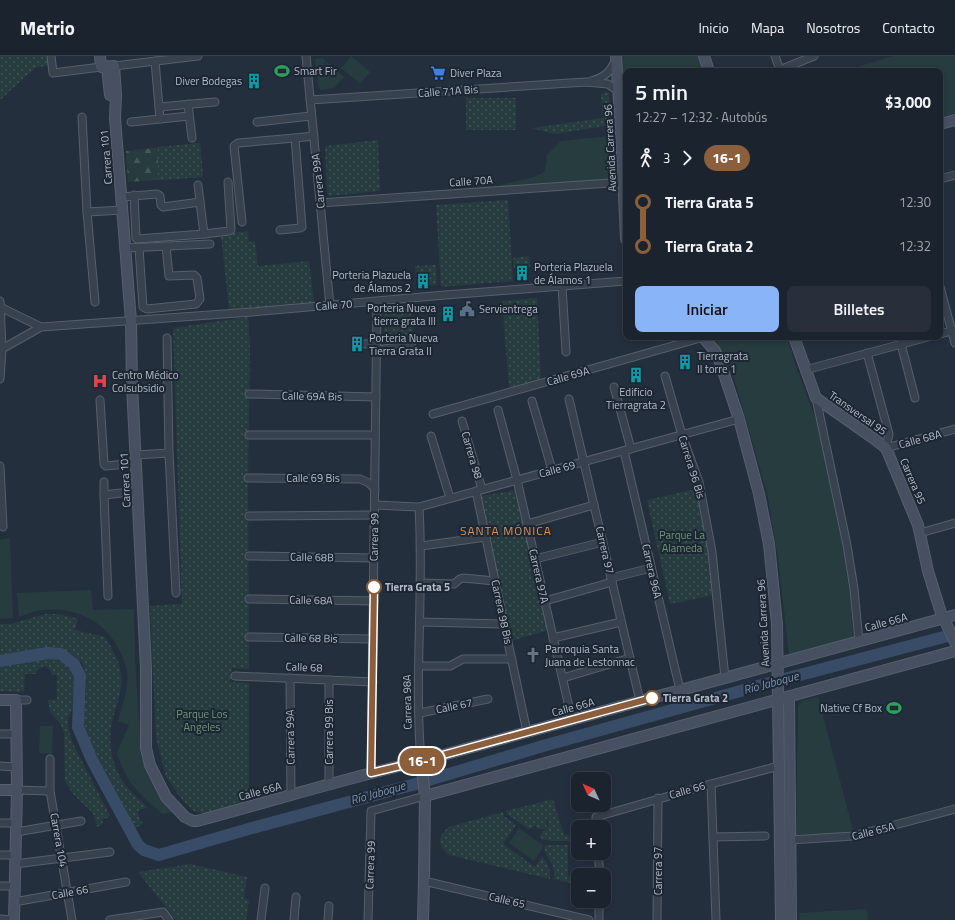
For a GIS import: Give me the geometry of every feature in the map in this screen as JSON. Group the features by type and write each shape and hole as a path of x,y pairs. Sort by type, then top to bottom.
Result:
{"street":[{"path":"51,56 53,74 107,67 141,59 155,61 198,56"},
{"name":"Carrera 101","path":"100,56 107,67 110,96 115,118 126,248 131,321 136,459 145,629 146,733 148,755 158,784 166,798 185,817 197,821"},
{"name":"Carrera 99A","path":"306,56 330,306"},
{"path":"704,56 708,68"},
{"path":"775,56 778,68"},
{"path":"783,68 814,56"},
{"name":"Calle 71A Bis","path":"586,82 598,79 608,73 611,70 616,58"},
{"name":"Avenida Carrera 96","path":"616,58 618,91 623,124"},
{"path":"155,61 160,119"},
{"name":"Calle 71A Bis","path":"310,100 586,82 608,84 618,91"},
{"path":"159,107 215,102"},
{"path":"188,104 192,138"},
{"path":"131,122 189,116"},
{"path":"257,122 312,116"},
{"path":"82,117 87,212 95,302"},
{"path":"943,123 955,120"},
{"path":"242,222 234,146 238,143 314,136"},
{"path":"280,230 300,228 302,224 295,138"},
{"path":"943,178 955,175"},
{"path":"134,195 137,239 229,231 231,230 228,182"},
{"name":"Calle 70A","path":"320,203 623,182"},
{"path":"198,185 204,234"},
{"path":"122,196 157,194 160,196 160,205 163,207 200,202"},
{"path":"87,212 123,210"},
{"path":"126,248 210,244"},
{"path":"139,248 143,307 147,309 196,304 200,299 197,278 194,275 169,276 166,246"},
{"name":"Calle 70","path":"1,350 41,327 330,306 623,280"},
{"path":"562,286 566,352"},
{"path":"943,297 955,342"},
{"name":"Carrera 99","path":"371,773 377,302"},
{"path":"0,379 0,305 41,327"},
{"path":"943,333 953,330"},
{"path":"166,338 169,453 176,593"},
{"name":"Calle 69A","path":"433,414 693,340"},
{"name":"Avenida Carrera 96","path":"706,340 715,351 720,362 739,420 759,494 769,544 776,606 778,666 781,920"},
{"path":"795,340 816,398 828,452 847,545 854,589 859,642"},
{"path":"805,370 916,340"},
{"path":"365,344 376,342"},
{"path":"900,344 915,398"},
{"path":"376,350 406,346 414,350"},
{"name":"Carrera 95","path":"866,353 889,434 886,448 920,532 928,571 944,622 954,641"},
{"name":"Carrera 96 Bis","path":"665,376 682,435 699,482 712,552 725,678"},
{"name":"Carrera 96A","path":"614,386 651,568 680,690"},
{"name":"Calle 69A Bis","path":"249,394 376,397"},
{"name":"Transversal 95","path":"816,398 886,448"},
{"name":"Carrera 97","path":"569,399 640,702"},
{"path":"100,400 104,464 106,466 169,453"},
{"path":"532,401 552,470"},
{"name":"Carrera 97A","path":"498,410 517,480 572,720"},
{"name":"Calle 69","path":"375,505 419,506 739,420"},
{"name":"Carrera 98","path":"462,421 479,490"},
{"name":"Calle 68A","path":"886,448 955,430"},
{"path":"249,435 376,435"},
{"path":"431,436 450,498"},
{"path":"0,466 3,527"},
{"name":"Calle 69 Bis","path":"248,478 360,479 369,483 375,489"},
{"path":"104,482 108,596"},
{"name":"Carrera 98 Bis","path":"479,490 486,537 527,732"},
{"path":"104,495 138,491"},
{"path":"527,524 594,505"},
{"name":"Carrera 98A","path":"419,506 421,546 419,666 421,764 424,791 423,920"},
{"path":"249,516 375,515"},
{"path":"920,532 955,523"},
{"path":"421,546 486,537"},
{"path":"535,559 603,542"},
{"name":"Calle 68B","path":"249,556 374,558"},
{"path":"545,600 651,568"},
{"path":"421,583 454,584 463,578 495,581"},
{"name":"Calle 68A","path":"249,599 374,601"},
{"name":"Calle 66A","path":"197,821 371,773 421,764 527,732 680,690 778,666 859,642 944,622 955,615"},
{"path":"420,622 504,624"},
{"path":"553,638 621,622"},
{"name":"Calle 68 Bis","path":"249,637 373,639"},
{"path":"424,791 778,695 789,697 955,651"},
{"path":"562,678 630,658"},
{"path":"419,666 450,666 463,659 512,659"},
{"name":"Calle 68","path":"235,676 373,682"},
{"name":"Carrera 99A","path":"290,678 291,796"},
{"name":"Carrera 99 Bis","path":"329,680 329,785"},
{"path":"789,697 791,920"},
{"name":"Calle 67","path":"420,713 488,699"},
{"path":"0,700 27,700"},
{"path":"0,919 14,920 16,700"},
{"path":"0,734 16,734"},
{"name":"Carrera 104","path":"50,759 50,791 72,920"},
{"path":"0,766 16,767"},
{"name":"Calle 66","path":"596,820 596,816 779,766"},
{"path":"711,784 716,920"},
{"path":"0,790 50,791"},
{"name":"Carrera 99","path":"368,920 371,811 424,791"},
{"name":"Carrera 97","path":"657,920 658,798"},
{"name":"Calle 65A","path":"790,840 853,836 955,809"},
{"path":"0,823 16,828 56,826 81,821"},
{"path":"713,837 765,836"},
{"path":"0,855 15,860 62,858 110,852"},
{"name":"Calle 65","path":"424,881 589,920"},
{"name":"Calle 66","path":"14,902 126,882"},
{"path":"0,886 14,886"},
{"path":"261,920 265,888"},
{"path":"294,920 296,897"},
{"path":"328,920 329,906"},
{"path":"599,908 599,920"},
{"path":"110,920 163,912 169,920"}],"green space":[{"path":"0,56 49,56 50,65 35,68 0,100"},
{"path":"351,56 370,72 360,84 341,68"},
{"path":"622,56 698,56 701,68 623,68"},
{"path":"893,56 955,56 955,113 943,116 943,68 861,68 860,66"},
{"path":"323,58 326,61 318,71 327,62 344,77 334,88 321,90 318,86 315,59"},
{"path":"608,92 611,125 554,134 532,128 603,118 601,94"},
{"path":"466,98 516,98 516,130 466,130"},
{"path":"610,136 614,182 494,189 544,172 547,161 546,156 561,141"},
{"path":"378,140 380,191 329,196 327,191 325,146"},
{"path":"200,143 203,177 128,182 126,151"},
{"path":"200,143 203,177 158,180 158,147"},
{"path":"508,200 513,281 441,287 436,205"},
{"path":"248,231 249,242 255,241 258,266 309,261 314,303 229,310 221,235"},
{"path":"529,256 530,267 514,268 513,258"},
{"path":"436,265 437,285 429,285 428,276 416,276 415,266"},
{"path":"537,298 541,379 509,388 502,301"},
{"path":"410,304 414,340 385,343 383,307"},
{"name":"Parque Los Angeles","path":"248,317 250,344 248,478 249,669 232,668 230,682 249,683 249,801 205,813 195,812 183,801 166,777 156,737 150,606 182,604 173,328"},
{"path":"716,340 788,340 796,367 816,419 829,476 850,594 853,639 791,656 789,655 778,558 767,493 732,371"},
{"name":"Parque La Alameda","path":"696,489 710,552 713,595 670,604 647,500"},
{"path":"517,490 549,630 511,641 481,496"},
{"path":"10,538 13,618 0,619 0,540"},
{"path":"91,590 93,610 134,609 135,657 141,755 161,800 172,812 162,814 135,788 125,773 117,753 129,725 118,721 126,691 127,673 120,651 108,633 86,617 73,612 46,610 32,612 19,617 17,593"},
{"path":"45,614 59,614 78,619 75,630 105,637 117,659 121,673 121,685 111,725 110,739 113,760 118,773 131,792 148,808 138,811 139,818 143,824 135,828 86,735 83,726 87,680 82,662 69,652 54,647 0,656 0,624 10,624"},
{"path":"46,649 55,649 65,652 78,661 83,671 80,727 106,784 131,831 128,833 99,782 74,728 78,675 74,665 60,655 49,653 0,662 0,657"},
{"path":"51,658 66,665 73,676 75,689 73,705 68,721 69,731 73,744 110,816 102,820 103,824 97,827 94,815 72,793 65,781 64,733 59,722 50,712 48,700 57,699 57,675 52,675 47,667 41,667 37,670 36,674 25,674 24,692 0,691 0,667"},
{"path":"818,697 853,830 837,834 796,835 798,706 802,701"},
{"path":"40,726 53,726 52,754 39,753"},
{"path":"553,799 564,835 571,836 571,841 550,841 542,839 540,836 545,829 538,829 535,825 533,828 529,829 507,814 506,811","holes":["546,818 548,821 548,826 545,829 547,825"]},
{"path":"503,812 504,816 516,825 503,844 535,867 542,857 549,867 550,879 449,855 442,848 440,841 442,834 449,827"},
{"path":"519,828 544,846 534,861 509,843"},
{"path":"546,845 568,845 568,876 571,876 571,883 554,879 554,870 544,848"},
{"path":"190,864 247,877 244,898 249,900 246,920 176,920 138,872"},
{"path":"867,909 868,920 800,920 799,913"}],"waterway":[{"name":"Río Jaboque","path":"0,661 48,653 61,654 74,664 80,676 78,727 92,760 138,845 144,850 159,855 252,828 412,785 543,746 762,685 955,634"}],"bus line":[{"name":"16-1","path":"374,587 371,773 421,761 652,698"}],"place":[{"name":"Smart Fir","path":"282,71"},
{"name":"Diver Plaza","path":"438,73"},
{"name":"Diver Bodegas","path":"254,81"},
{"name":"Porteria Plazuela de Álamos 1","path":"522,273"},
{"name":"Porteria Plazuela de Álamos 2","path":"423,281"},
{"name":"Servientrega","path":"467,309"},
{"name":"Porteria Nueva tierra grata III","path":"448,314"},
{"name":"Porteria Nueva Tierra Grata II","path":"357,344"},
{"name":"Tierragrata II torre 1","path":"685,362"},
{"name":"Edificio Tierragrata 2","path":"636,375"},
{"name":"Centro Médico Colsubsidio","path":"100,381"},
{"name":"Tierra Grata 5","path":"374,587"},
{"name":"Parroquia Santa Juana de Lestonnac","path":"533,655"},
{"name":"Tierra Grata 2","path":"652,698"},
{"name":"Native Cf Box","path":"894,708"}],"district":[{"name":"SANTA MÓNICA","path":"506,531"}]}
